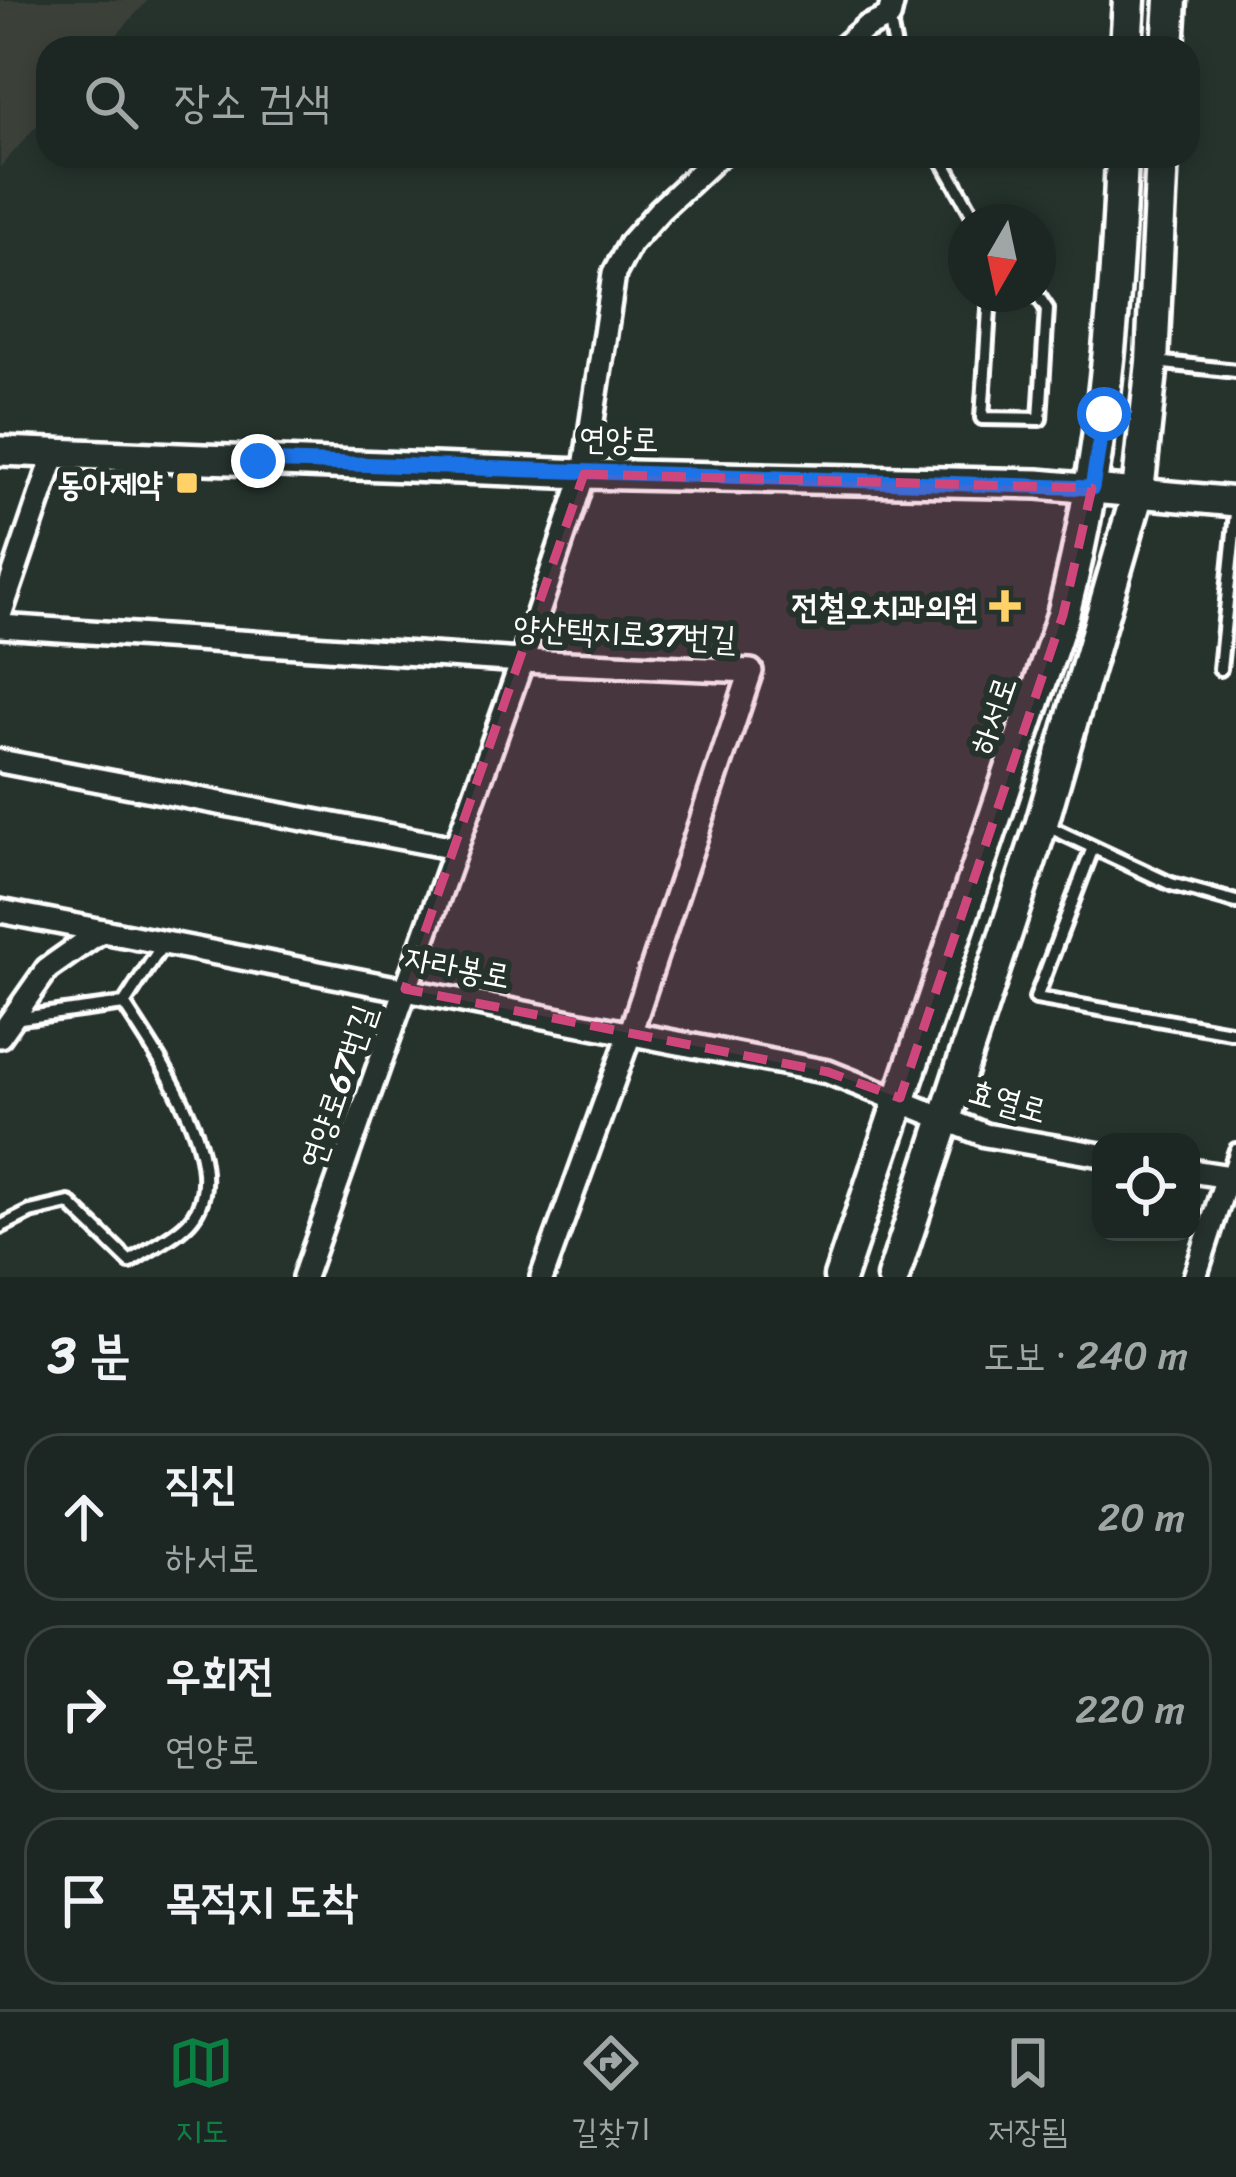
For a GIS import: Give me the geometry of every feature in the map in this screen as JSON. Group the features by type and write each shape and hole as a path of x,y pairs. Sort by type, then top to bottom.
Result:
{"main road":[{"path":"1127,36 1129,0"},
{"path":"1169,36 1171,0"},
{"name":"하서로","path":"840,1277 1063,615 1092,488 1118,272 1122,168"},
{"path":"893,1277 1042,823 1138,492 1151,362 1161,168"}],"street":[{"path":"856,36 891,8"},
{"name":"연양로67번길","path":"304,1277 584,473 614,274 630,244 705,168"},
{"name":"연양로","path":"0,451 1092,488 1236,502"},
{"path":"0,615 55,453"},
{"name":"양산택지로37번길","path":"0,626 522,661 752,671 542,1277"},
{"path":"0,761 455,848"},
{"name":"자라봉로","path":"0,911 828,1072 900,1098"},
{"path":"6,1028 47,969 98,933"},
{"name":"효열로","path":"900,1098 985,1135 1092,1153"},
{"path":"1196,1277 1232,1178 1200,1173"}],"lane":[{"path":"947,168 967,204"},
{"path":"989,312 982,418 1040,419 1047,312"},
{"path":"1151,362 1236,371"},
{"path":"1220,669 1236,513"},
{"path":"1042,823 1171,884 1236,902"},
{"path":"1092,850 1036,998 1236,1033"},
{"path":"6,1028 124,1004 163,944"},
{"path":"0,1226 30,1212 69,1203 130,1262 193,1217 203,1184 202,1154 182,1097 124,1004"},
{"path":"1232,1178 1236,1150"}],"highlighted area":[{"path":"584,474 1092,488 1063,615 900,1098 828,1072 405,989"}],"shaded area":[{"path":"0,0 148,0 116,36 36,36 36,126 0,167"}],"place":[{"name":"동아제약","path":"187,483"},
{"name":"전철오치과의원","path":"1005,606"}],"route":[{"path":"258,461 1092,488 1104,414"}]}
